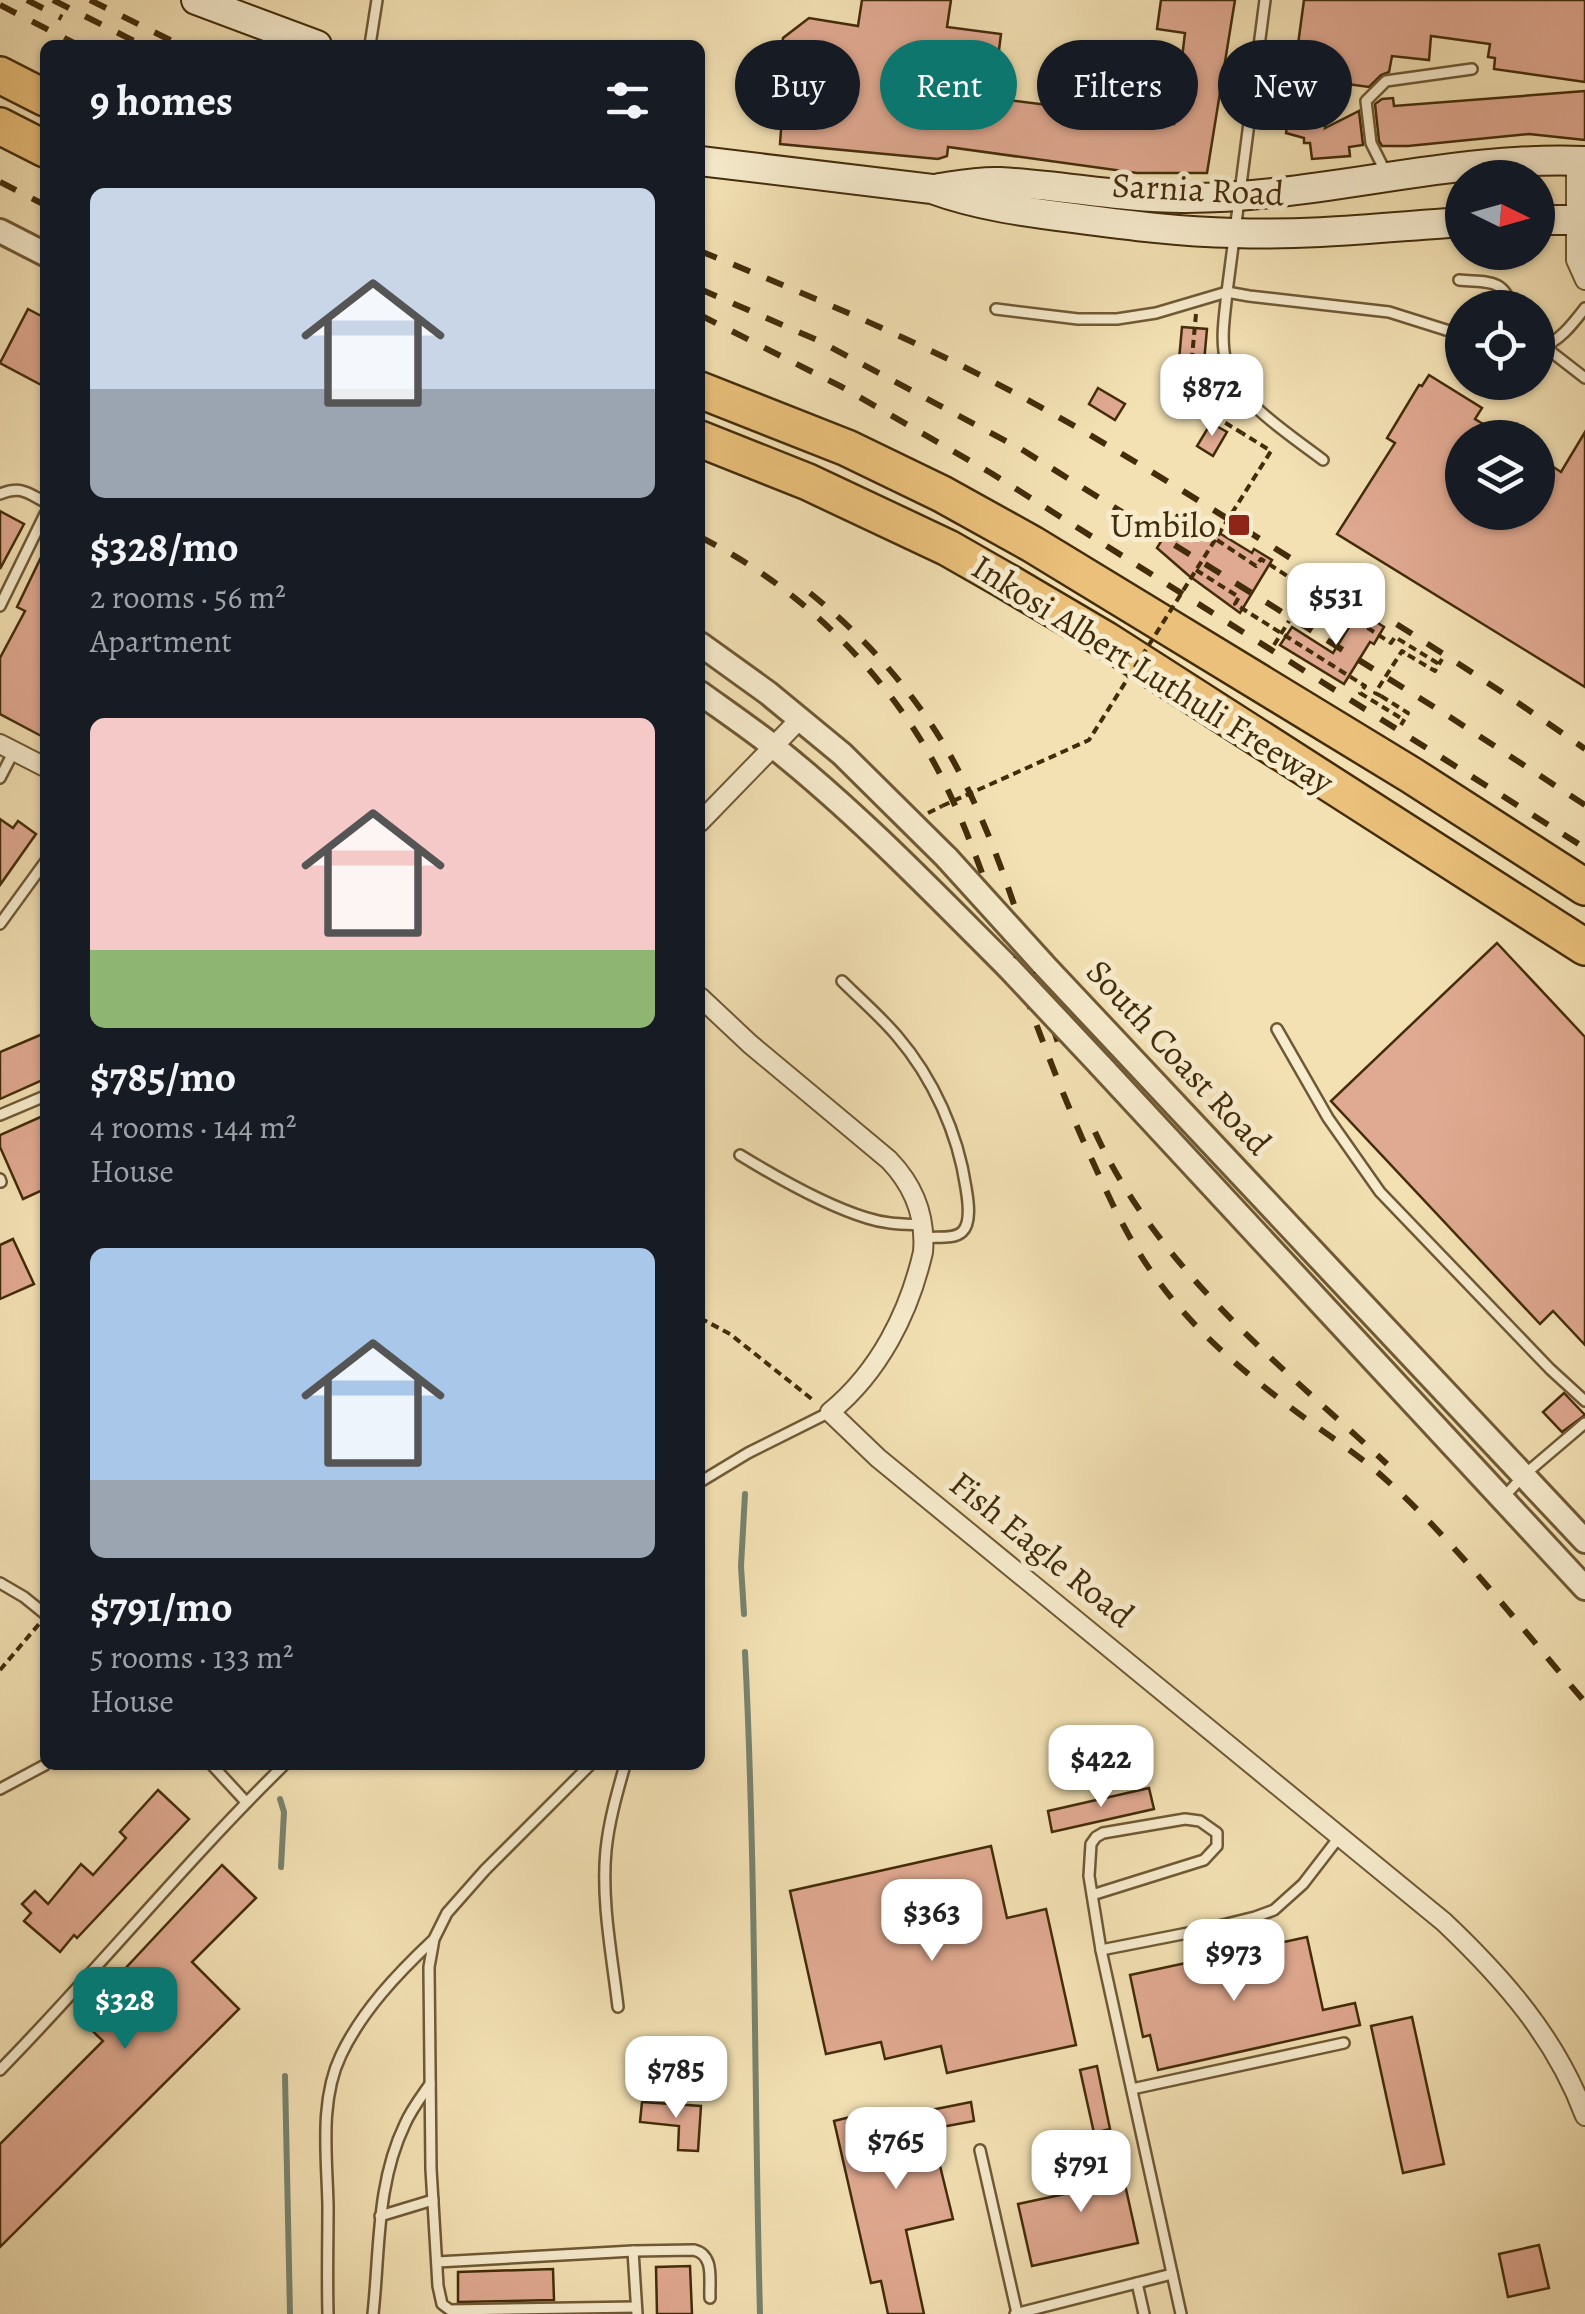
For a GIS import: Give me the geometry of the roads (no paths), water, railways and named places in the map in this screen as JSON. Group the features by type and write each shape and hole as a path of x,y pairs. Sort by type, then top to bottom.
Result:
{"highway":[{"path":"0,75 40,95"},
{"path":"0,126 40,146"},
{"name":"Inkosi Albert Luthuli Freeway","path":"705,392 847,448 1032,544 1411,775 1585,887"},
{"name":"Inkosi Albert Luthuli Freeway","path":"705,441 824,489 948,548 1004,580 1106,640 1585,947"}],"main road":[{"path":"196,0 304,40"},
{"name":"Sarnia Road","path":"932,189 1000,182 1146,196 1238,196 1458,167 1580,161"},
{"name":"Sarnia Road","path":"705,162 932,189 998,208 1234,234 1445,223"}],"street":[{"path":"1580,161 1576,260 1585,280"},
{"path":"0,232 40,252"},
{"name":"South Coast Road","path":"705,648 842,754 947,858 1585,1541"},
{"name":"South Coast Road","path":"705,697 774,747 898,858 1008,967 1585,1588"},
{"path":"705,817 800,719"},
{"path":"7,747 40,764"},
{"path":"705,1001 750,1044 890,1160 919,1206 924,1231 921,1260 892,1337 852,1395 830,1412"},
{"name":"Fish Eagle Road","path":"830,1412 878,1458 1444,1922 1506,1984 1543,2032 1566,2070 1585,2116"}],"lane":[{"path":"371,40 376,0"},
{"path":"1264,0 1227,292 1224,351 1231,376 1245,395 1323,460"},
{"path":"1388,178 1371,143 1366,101 1386,81 1472,69"},
{"path":"1458,280 1505,290"},
{"path":"996,310 1117,320 1227,292 1389,312 1445,329"},
{"path":"1555,338 1569,329 1585,308"},
{"path":"1555,358 1585,378"},
{"path":"0,494 20,490 40,500"},
{"path":"0,606 40,524"},
{"path":"0,778 7,747"},
{"path":"0,924 40,869"},
{"path":"740,1156 866,1218 954,1236 966,1226 963,1170 940,1101 896,1034 842,982"},
{"path":"1277,1029 1328,1118 1380,1192 1585,1402"},
{"path":"0,1115 40,1098"},
{"path":"705,1479 830,1412"},
{"path":"1502,1499 1585,1423"},
{"path":"0,1583 40,1611"},
{"path":"0,1789 40,1768"},
{"path":"217,1770 246,1802"},
{"path":"0,2070 279,1770"},
{"path":"328,2314 326,2137 331,2084 340,2056 357,2027 402,1970 434,1939 448,1913 585,1770"},
{"path":"618,2007 605,1866 624,1770"},
{"path":"1092,1894 1204,1860 1217,1846 1217,1834 1200,1821 1185,1819 1098,1835 1091,1844 1088,1861 1092,1894 1102,1950 1180,2314"},
{"path":"1102,1950 1198,1931 1274,1910 1303,1884 1340,1836"},
{"path":"434,1939 429,1967 432,2200 440,2300 444,2307 636,2310 633,2251"},
{"path":"1132,2090 1344,2044"},
{"path":"372,2314 380,2216 396,2143 431,2082"},
{"path":"980,2150 1016,2314 1172,2274"},
{"path":"380,2216 432,2200"},
{"path":"437,2262 694,2250 703,2252 709,2262 710,2298"},
{"path":"1137,2283 1144,2314"}],"waterway":[{"path":"744,1614 741,1566 745,1494"},
{"path":"745,1652 760,2314"},
{"path":"280,1799 284,1812 281,1867"},
{"path":"285,2076 290,2314"}],"railway":[{"path":"27,0 62,18"},
{"path":"53,0 132,40"},
{"path":"90,0 170,40"},
{"path":"0,5 68,40"},
{"path":"0,182 40,202"},
{"path":"705,253 914,343 1063,419 1403,628 1585,749"},
{"path":"705,291 817,340 1021,449 1585,805"},
{"path":"705,318 842,387 991,473 1585,848"},
{"path":"705,540 769,578 832,631 887,692 932,759 978,862 1082,1138 1125,1228 1156,1278 1185,1314 1233,1361 1372,1467 1411,1503 1585,1702"},
{"path":"810,593 888,668 950,755 999,862 1060,1049"},
{"path":"1095,1132 1152,1228 1187,1271 1264,1351 1387,1464"}],"place":[{"name":"Umbilo","path":"1239,525"}]}
